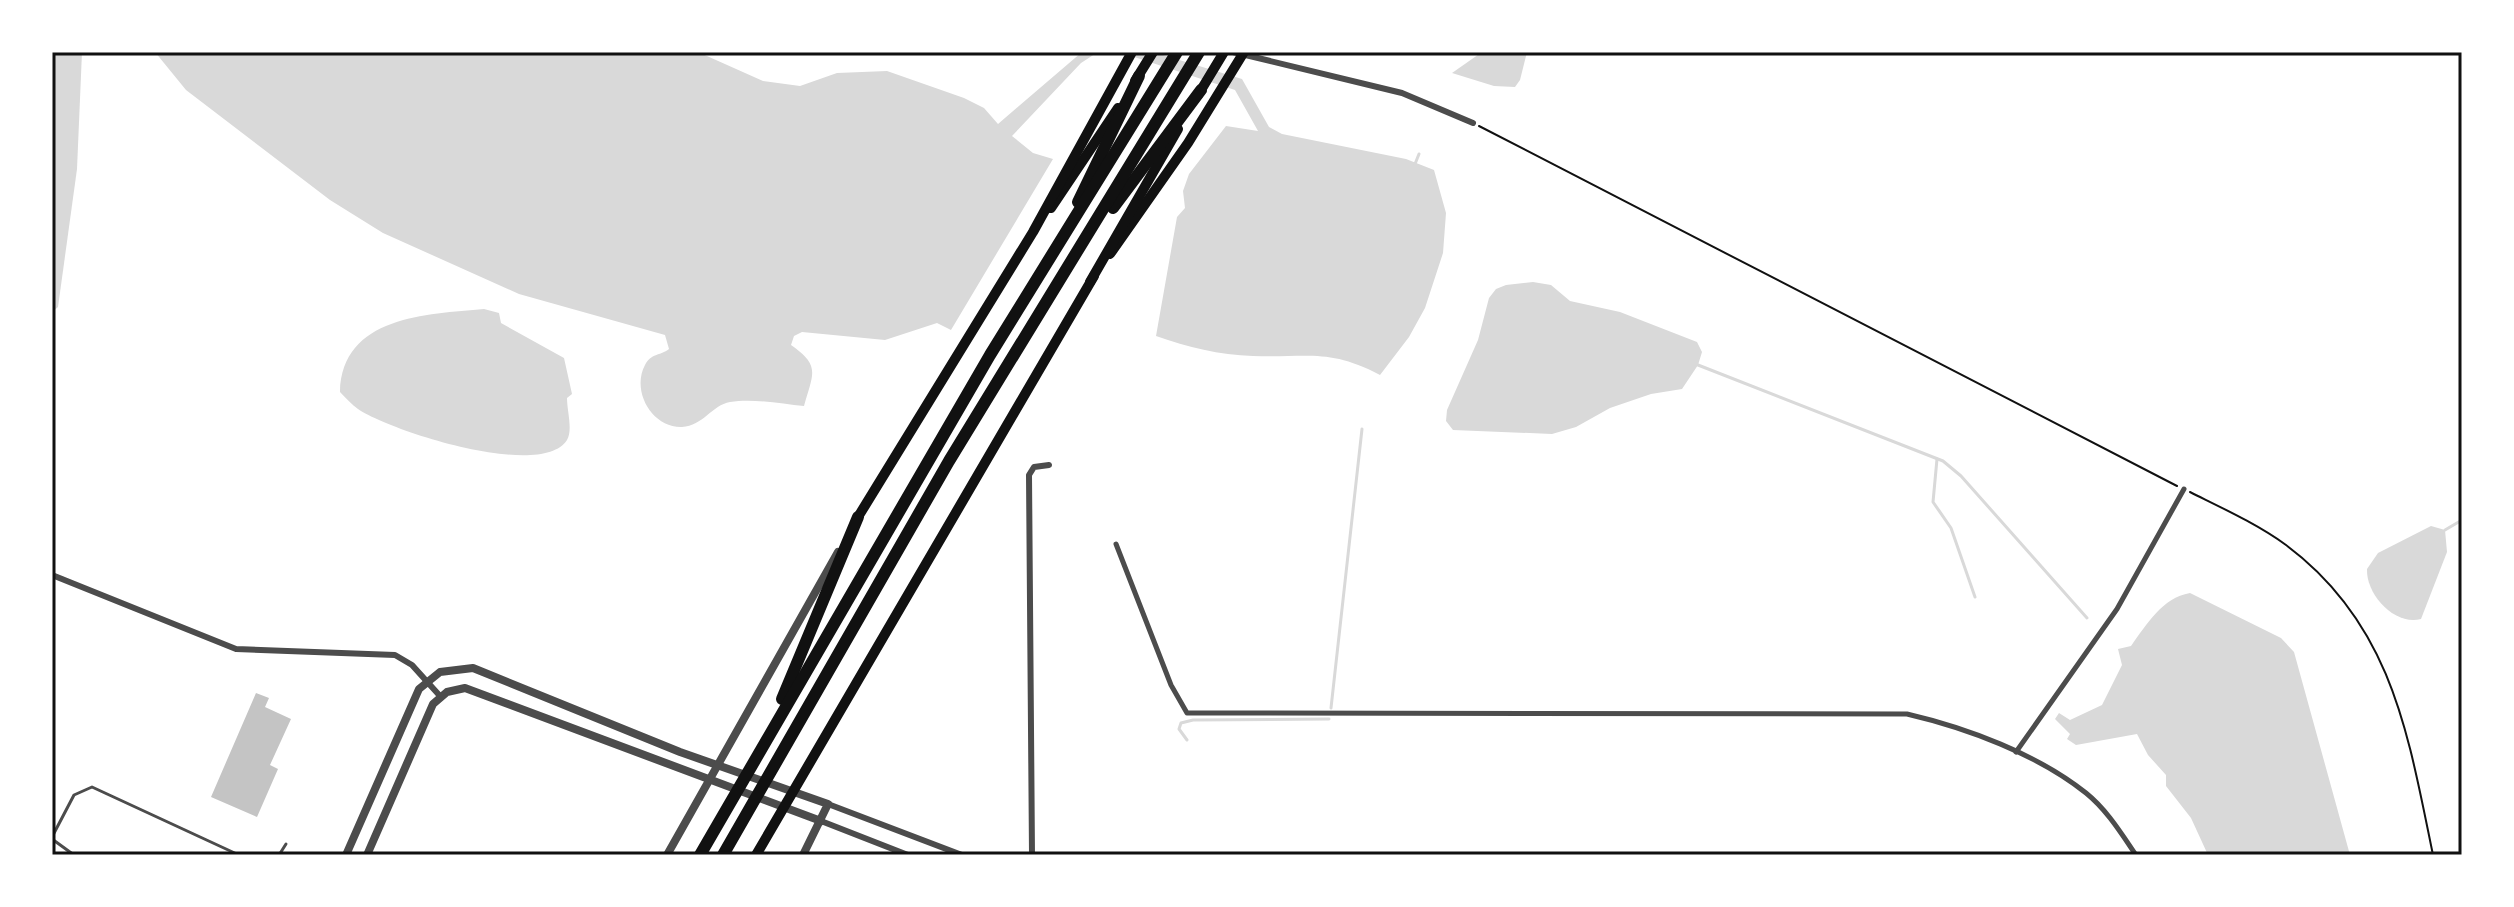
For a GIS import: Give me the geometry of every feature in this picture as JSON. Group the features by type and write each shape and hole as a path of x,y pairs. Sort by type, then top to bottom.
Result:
{"highway":[{"path":"700,855 982,367 1177,52"},
{"path":"723,855 957,447 1199,52"},
{"path":"1057,249 1139,76"},
{"path":"1065,271 1201,90"},
{"path":"759,753 858,517"}],"main road":[{"path":"858,517 1033,232 1132,52"},
{"path":"1033,232 1083,165 1153,52"},
{"path":"756,855 1224,52"},
{"path":"1090,282 1188,143 1244,52"}],"street":[{"path":"1233,52 1416,97 1473,123"},
{"path":"1032,855 1029,475 1034,467 1049,465"},
{"path":"2016,752 2117,609 2184,489"},
{"path":"667,855 858,517"},
{"path":"1116,544 1171,685 1187,713 1907,714 1939,721 2016,752 2087,793 2111,817 2136,855"},
{"path":"52,575 236,649 389,654 407,661 440,696"},
{"path":"346,855 412,704 426,681 452,669 476,669 680,752 710,759 962,855"},
{"path":"367,855 426,718 440,696 458,689 480,691 908,855"},
{"path":"803,855 828,804"}],"lane":[{"path":"74,855 52,838 74,795 92,787 239,855"},
{"path":"279,855 286,844"}],"path":[{"path":"1473,123 2285,544 2326,579 2362,625 2393,685 2409,739 2433,855"}],"shaded area":[{"path":"52,52 82,52 77,169 58,307 52,312"},
{"path":"155,52 698,52 763,81 800,86 837,73 887,71 964,98 984,108 998,124 1082,52 1098,52 1081,63 1012,136 1033,153 1053,159 951,330 937,323 885,340 802,332 794,336 791,345 811,365 812,378 804,406 757,401 730,402 696,423 682,427 671,426 653,415 641,386 641,375 647,361 669,349 665,335 519,294 383,233 330,200 186,90"},
{"path":"1119,52 1153,52 1242,79 1269,127 1282,134 1406,159 1434,170 1446,213 1443,253 1425,308 1409,337 1380,375 1332,358 1228,354 1156,336 1177,217 1185,208 1183,191 1189,174 1226,126 1258,131 1235,90"},
{"path":"1482,52 1527,52 1520,80 1515,87 1494,86 1452,73"},
{"path":"1533,282 1551,285 1570,301 1620,312 1697,342 1702,352 1698,365 1682,389 1651,394 1610,408 1576,427 1552,434 1453,430 1446,421 1447,410 1478,340 1489,298 1496,289 1506,285"},
{"path":"484,309 499,313 501,323 564,358 572,394 567,398 570,431 567,440 552,451 528,455 498,454 432,439 375,418 356,407 340,392 344,367 355,348 371,334 414,317"},
{"path":"2431,526 2445,530 2447,552 2421,619 2401,618 2377,598 2371,589 2367,569 2378,553"},
{"path":"2190,593 2281,638 2294,652 2350,855 2208,855 2191,818 2166,786 2166,775 2148,755 2137,734 2076,745 2067,739 2070,734 2055,719 2059,713 2070,720 2102,705 2122,665 2118,649 2131,646 2163,606"}],"building":[{"path":"256,693 269,698 265,707 291,719 270,765 278,769 257,817 211,797"}],"waterway":[{"path":"1415,164 1419,154"},
{"path":"1698,365 1943,461 1961,476 2087,618"},
{"path":"1331,708 1362,429"},
{"path":"1937,459 1933,502 1951,528 1975,597"},
{"path":"2445,530 2462,520"},
{"path":"1187,740 1179,729 1181,723 1193,720 1329,719"}]}
